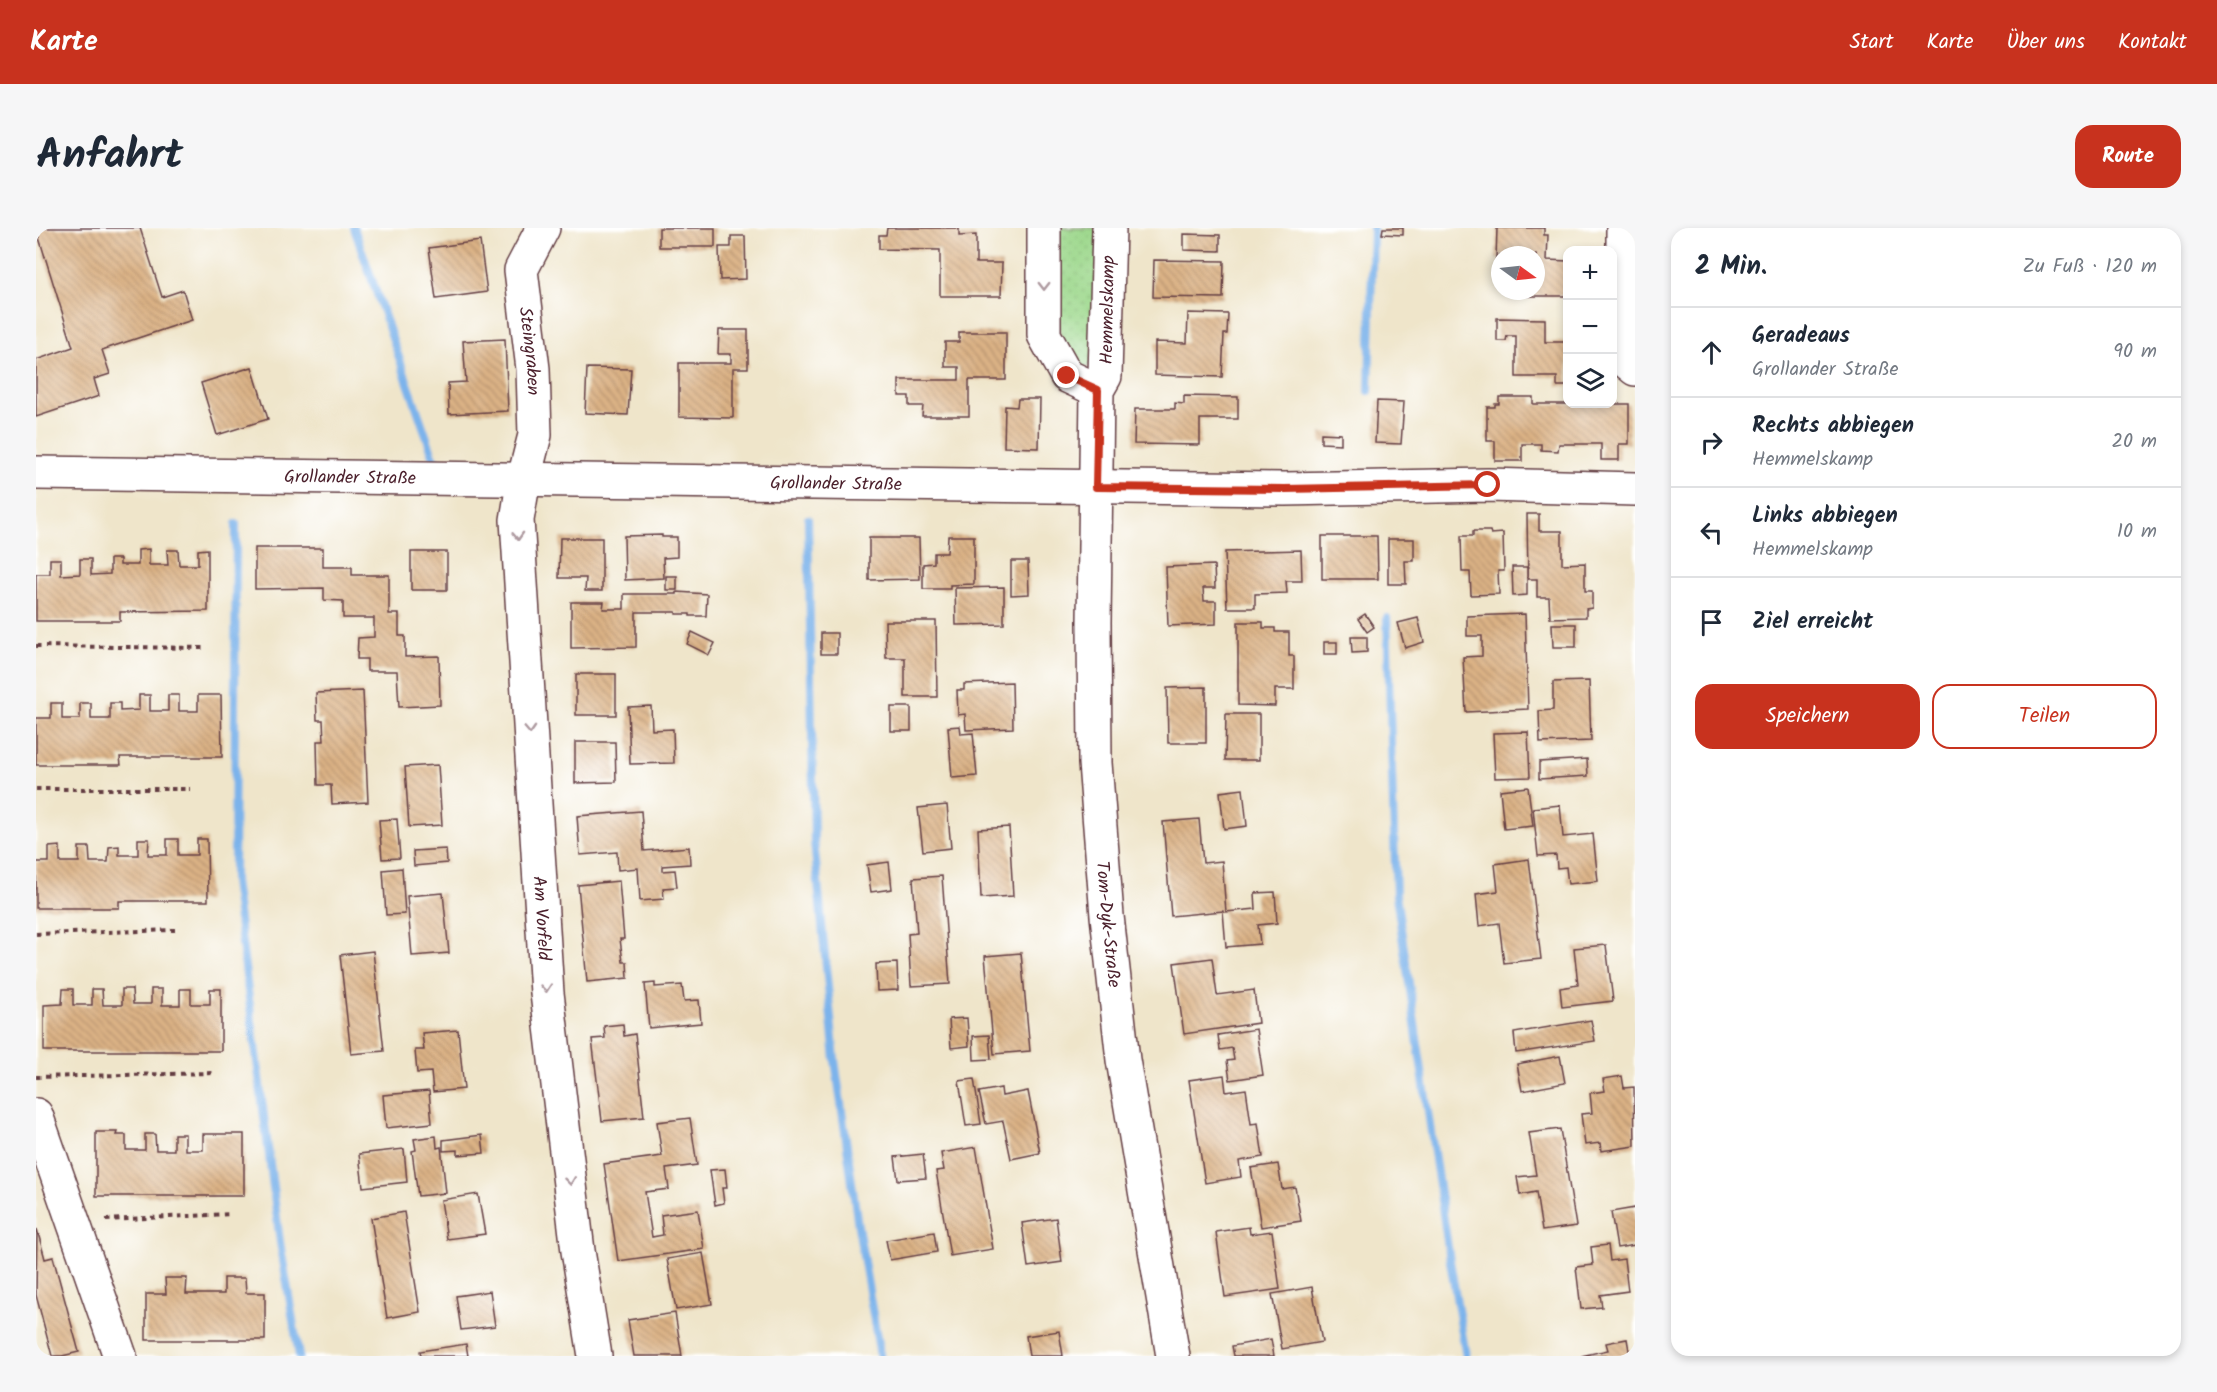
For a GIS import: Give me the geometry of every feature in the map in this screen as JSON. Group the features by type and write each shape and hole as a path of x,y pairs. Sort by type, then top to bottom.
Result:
{"street":[{"name":"Steingraben","path":"524,478 535,435 532,369 521,270 543,228"},
{"name":"Hemmelskamp","path":"1044,228 1044,335 1067,376 1098,390"},
{"name":"Hemmelskamp","path":"1096,487 1098,390 1106,376 1109,228"},
{"path":"1623,228 1623,359 1635,369"},
{"name":"Grollander Straße","path":"36,472 1096,487 1285,489 1488,485 1635,489"},
{"name":"Am Vorfeld","path":"524,478 517,520 547,993 578,1251 595,1356"},
{"name":"Tom-Dyk-Straße","path":"1096,487 1095,763 1107,916 1123,1060 1173,1356"},
{"path":"36,1115 120,1356"}],"path":[{"path":"36,646 206,648"},
{"path":"36,789 190,789"},
{"path":"36,934 175,930"},
{"path":"36,1077 213,1073"},
{"path":"73,1222 231,1214"}],"green space":[{"path":"1051,228 1099,228 1096,357 1088,367 1072,368 1062,355"}],"building":[{"path":"36,228 140,228 162,297 183,290 192,320 102,350 110,374 94,379 99,396 36,417 36,360 73,347"},
{"path":"659,228 715,228 715,247 659,247"},
{"path":"887,228 959,228 959,236 976,235 976,263 1002,263 1001,296 940,296 940,250 879,249 879,235 886,235"},
{"path":"1383,228 1403,228 1403,235 1382,234"},
{"path":"1497,228 1544,228 1544,235 1548,235 1547,260 1563,261 1563,296 1545,296 1545,246 1496,246"},
{"path":"1184,234 1220,235 1220,251 1184,250"},
{"path":"731,236 745,236 746,279 720,280 719,247 731,247"},
{"path":"480,241 487,292 436,299 429,248"},
{"path":"1154,260 1224,261 1223,298 1153,297"},
{"path":"1188,313 1228,314 1227,334 1224,334 1222,377 1155,375 1155,342 1187,343"},
{"path":"1497,318 1545,319 1545,342 1563,342 1563,386 1557,386 1557,377 1516,377 1516,336 1507,336 1506,341 1497,341"},
{"path":"719,330 748,330 748,368 733,368 733,418 679,417 679,363 731,363 731,354 718,354"},
{"path":"959,332 1006,332 1006,380 969,380 969,416 922,416 923,406 909,406 909,396 899,396 899,380 959,380 959,367 945,367 945,342 959,342"},
{"path":"505,339 508,411 449,414 448,383 466,382 463,341"},
{"path":"252,367 268,419 217,435 201,383"},
{"path":"587,368 631,369 628,415 585,413"},
{"path":"1184,396 1238,397 1238,419 1200,419 1200,445 1134,444 1135,409 1175,409 1175,403 1184,404"},
{"path":"1499,397 1533,397 1533,404 1563,404 1563,408 1617,408 1617,404 1629,404 1629,444 1619,444 1619,460 1601,460 1601,444 1559,444 1558,451 1541,450 1541,444 1522,444 1522,461 1495,461 1495,441 1487,441 1487,407 1495,407 1495,404 1499,404"},
{"path":"1018,399 1040,399 1039,448 1004,447 1005,406 1017,407"},
{"path":"1377,401 1404,402 1401,444 1375,443"},
{"path":"1321,433 1341,434 1341,444 1321,443"},
{"path":"1527,514 1539,514 1539,531 1562,531 1562,564 1585,563 1585,591 1592,591 1592,608 1586,609 1586,617 1550,618 1549,597 1537,597 1537,579 1528,579"},
{"path":"1473,531 1503,533 1504,571 1498,571 1499,594 1471,595 1470,572 1462,572 1461,536 1473,536"},
{"path":"662,535 662,537 677,537 677,557 663,558 664,578 625,580 624,536"},
{"path":"948,536 974,536 974,584 950,585 950,589 923,589 923,564 934,563 934,553 947,553"},
{"path":"1322,536 1377,536 1378,579 1322,579"},
{"path":"560,538 602,538 602,591 585,591 586,578 559,578"},
{"path":"869,538 919,538 920,579 869,580"},
{"path":"1388,539 1414,539 1414,561 1405,561 1406,584 1388,584"},
{"path":"255,548 323,548 323,567 352,567 352,575 389,575 389,614 399,614 399,636 405,636 405,657 439,656 440,705 399,707 397,671 367,671 367,659 357,659 358,638 374,637 374,618 343,618 343,601 324,600 324,588 255,589"},
{"path":"149,549 149,565 168,565 167,550 178,550 179,565 198,565 198,550 208,549 208,611 120,612 120,621 36,621 36,574 50,574 50,559 61,559 61,575 80,574 80,559 91,559 91,575 110,574 110,559 120,559 120,565 138,565 138,550"},
{"path":"1301,550 1302,581 1286,581 1287,593 1255,594 1255,608 1227,608 1225,552"},
{"path":"411,552 447,552 447,590 411,590"},
{"path":"1011,561 1028,561 1029,594 1011,595"},
{"path":"1214,565 1215,588 1203,588 1204,601 1216,601 1216,624 1168,626 1166,567"},
{"path":"1512,567 1527,567 1527,595 1513,596"},
{"path":"666,576 677,576 677,590 666,590"},
{"path":"1004,587 1004,624 956,625 955,588"},
{"path":"677,592 707,594 706,616 690,616 690,614 676,614 676,612 636,612 636,647 571,648 571,602 604,602 603,609 624,609 624,594 677,594"},
{"path":"1365,614 1374,627 1367,632 1358,619"},
{"path":"1525,614 1528,709 1466,712 1463,657 1482,656 1482,636 1467,636 1467,616"},
{"path":"1418,618 1424,642 1405,648 1398,623"},
{"path":"885,621 936,621 937,697 905,697 905,658 886,658"},
{"path":"1238,622 1263,622 1263,628 1275,628 1275,632 1289,632 1289,656 1294,656 1294,689 1275,689 1275,706 1238,705"},
{"path":"1552,624 1576,624 1576,647 1553,647"},
{"path":"692,632 715,643 709,655 687,644"},
{"path":"821,633 837,633 837,654 821,654"},
{"path":"1351,637 1367,637 1367,652 1352,653"},
{"path":"1324,642 1337,642 1337,654 1324,654"},
{"path":"576,674 616,674 616,715 576,715"},
{"path":"1589,681 1591,741 1540,743 1539,711 1553,710 1553,682"},
{"path":"1012,682 1013,728 966,730 965,714 958,715 957,690 964,690 964,684"},
{"path":"1206,687 1206,743 1168,743 1167,688"},
{"path":"363,691 368,802 332,804 331,785 318,785 317,741 324,741 323,720 317,720 316,693"},
{"path":"139,695 150,695 150,711 168,711 168,695 179,695 179,711 198,711 198,695 221,695 222,757 120,757 121,765 36,765 36,718 51,718 51,703 62,703 62,719 80,719 80,703 91,703 91,719 110,719 110,703 120,703 120,711 139,710"},
{"path":"651,706 652,730 673,729 674,763 630,764 628,707"},
{"path":"891,707 911,707 911,731 891,731"},
{"path":"1226,714 1259,714 1259,760 1225,760"},
{"path":"960,726 961,734 973,733 977,776 952,778 948,727"},
{"path":"1528,732 1530,777 1495,778 1493,733"},
{"path":"575,742 615,742 616,782 575,783"},
{"path":"1587,759 1588,776 1539,779 1539,762"},
{"path":"438,765 442,825 409,827 405,767"},
{"path":"1528,787 1533,826 1504,829 1500,790"},
{"path":"1243,789 1247,826 1224,829 1220,792"},
{"path":"947,805 951,848 923,851 918,808"},
{"path":"1560,805 1563,837 1593,834 1598,881 1568,884 1566,867 1557,868 1556,855 1538,856 1533,808"},
{"path":"641,811 644,851 689,847 690,864 662,866 662,871 675,870 677,887 663,888 664,899 640,901 638,868 618,870 617,852 580,855 577,816"},
{"path":"397,819 400,858 382,859 379,820"},
{"path":"1199,819 1203,863 1222,861 1226,912 1256,909 1255,893 1275,892 1277,923 1258,925 1260,944 1226,947 1223,911 1171,916 1163,822"},
{"path":"1009,827 1013,896 981,898 978,829"},
{"path":"138,839 149,839 148,855 167,855 167,839 178,839 178,855 197,855 197,839 207,839 208,901 119,901 119,908 36,908 36,862 49,862 49,847 60,846 60,862 79,862 79,847 89,847 90,862 108,862 109,847 119,846 119,855 138,855"},
{"path":"446,849 447,863 414,866 413,851"},
{"path":"1529,859 1541,959 1504,963 1499,923 1479,926 1476,894 1498,891 1495,864"},
{"path":"889,862 892,889 871,892 867,865"},
{"path":"402,868 405,914 386,915 383,870"},
{"path":"942,876 950,984 911,986 908,934 917,933 913,878"},
{"path":"619,881 624,939 620,939 623,962 627,962 628,978 587,982 578,885"},
{"path":"443,893 449,953 412,956 407,896"},
{"path":"1606,945 1613,1001 1562,1007 1560,988 1578,985 1574,948"},
{"path":"373,951 384,1051 351,1054 340,955"},
{"path":"1021,953 1030,1051 994,1054 985,956"},
{"path":"1212,958 1217,995 1254,990 1258,1023 1184,1034 1174,963"},
{"path":"897,963 898,990 877,991 876,964"},
{"path":"655,983 655,987 682,985 684,1001 699,1000 701,1023 649,1028 645,984"},
{"path":"63,989 73,989 73,1005 92,1005 92,989 102,989 103,1005 122,1005 122,989 132,989 133,1004 151,1004 151,989 162,989 162,1005 180,1005 180,989 191,989 191,1004 210,1004 210,989 221,989 221,1051 44,1051 44,1005 62,1004"},
{"path":"967,1018 969,1046 951,1048 949,1019"},
{"path":"1591,1020 1595,1041 1516,1053 1514,1033"},
{"path":"623,1024 624,1036 635,1034 644,1117 602,1121 592,1039 605,1038 604,1026"},
{"path":"1256,1029 1263,1075 1230,1080 1227,1061 1234,1060 1232,1048 1220,1050 1218,1035"},
{"path":"458,1030 464,1089 433,1092 431,1072 417,1073 415,1050 424,1050 422,1033"},
{"path":"989,1035 991,1059 974,1060 973,1036"},
{"path":"1560,1056 1565,1083 1522,1091 1517,1064"},
{"path":"1224,1075 1226,1092 1246,1089 1251,1124 1258,1123 1263,1157 1239,1161 1241,1177 1205,1183 1189,1080"},
{"path":"1622,1076 1624,1088 1634,1087 1635,1146 1601,1151 1600,1143 1585,1145 1581,1114 1592,1113 1590,1093 1605,1091 1603,1079"},
{"path":"974,1079 981,1124 966,1126 959,1081"},
{"path":"1001,1088 1002,1096 1028,1091 1040,1153 1011,1159 1003,1121 986,1124 979,1092"},
{"path":"429,1091 432,1123 386,1128 383,1095"},
{"path":"690,1118 697,1165 666,1169 669,1189 645,1192 652,1237 663,1235 661,1215 698,1210 704,1249 618,1261 604,1164 662,1156 657,1122"},
{"path":"1560,1129 1576,1226 1542,1231 1536,1192 1520,1195 1517,1177 1536,1175 1529,1133"},
{"path":"96,1132 117,1132 116,1135 126,1135 126,1150 145,1150 145,1134 155,1134 156,1150 174,1150 174,1134 185,1134 185,1150 203,1150 203,1134 244,1134 244,1196 96,1196"},
{"path":"482,1135 484,1153 458,1155 458,1150 443,1151 443,1140"},
{"path":"436,1136 437,1148 441,1147 446,1193 418,1196 412,1151 416,1150 414,1139"},
{"path":"976,1147 993,1249 950,1256 936,1171 944,1170 941,1153"},
{"path":"404,1149 407,1182 363,1187 359,1154"},
{"path":"923,1154 926,1178 898,1180 895,1157"},
{"path":"1278,1164 1282,1189 1295,1187 1301,1221 1261,1227 1251,1168"},
{"path":"725,1169 727,1188 722,1188 724,1203 715,1205 710,1170"},
{"path":"478,1194 485,1234 447,1239 441,1200"},
{"path":"1635,1208 1635,1245 1617,1248 1611,1212"},
{"path":"404,1212 420,1312 387,1318 371,1218"},
{"path":"1056,1218 1062,1262 1028,1267 1022,1223"},
{"path":"1249,1227 1250,1234 1272,1231 1280,1289 1225,1297 1216,1232"},
{"path":"37,1229 45,1259 53,1257 79,1352 52,1356 36,1295"},
{"path":"934,1232 937,1252 890,1260 886,1240"},
{"path":"1608,1245 1610,1261 1624,1259 1628,1291 1600,1295 1602,1307 1581,1309 1576,1267 1593,1265 1591,1247"},
{"path":"703,1253 712,1304 676,1310 667,1259"},
{"path":"165,1278 187,1278 186,1294 224,1294 224,1278 245,1278 246,1293 265,1293 265,1340 146,1340 146,1294 166,1294"},
{"path":"1312,1287 1322,1342 1282,1349 1272,1294"},
{"path":"490,1291 495,1326 461,1330 456,1296"},
{"path":"675,1313 682,1356 634,1356 628,1320"},
{"path":"1059,1331 1063,1356 1029,1356 1026,1336"},
{"path":"1271,1339 1274,1356 1234,1356 1232,1346"},
{"path":"1627,1339 1630,1356 1581,1356 1608,1350 1606,1343"},
{"path":"466,1344 468,1356 421,1356 420,1351"}],"waterway":[{"path":"354,228 435,461"},
{"path":"1369,391 1373,228"},
{"path":"808,519 814,841 835,1060 858,1226 880,1356"},
{"path":"236,524 234,881 280,1242 299,1356"},
{"path":"1387,618 1396,895 1466,1356"}],"route":[{"path":"1067,376 1098,390 1096,487 1285,489 1488,485"}]}
